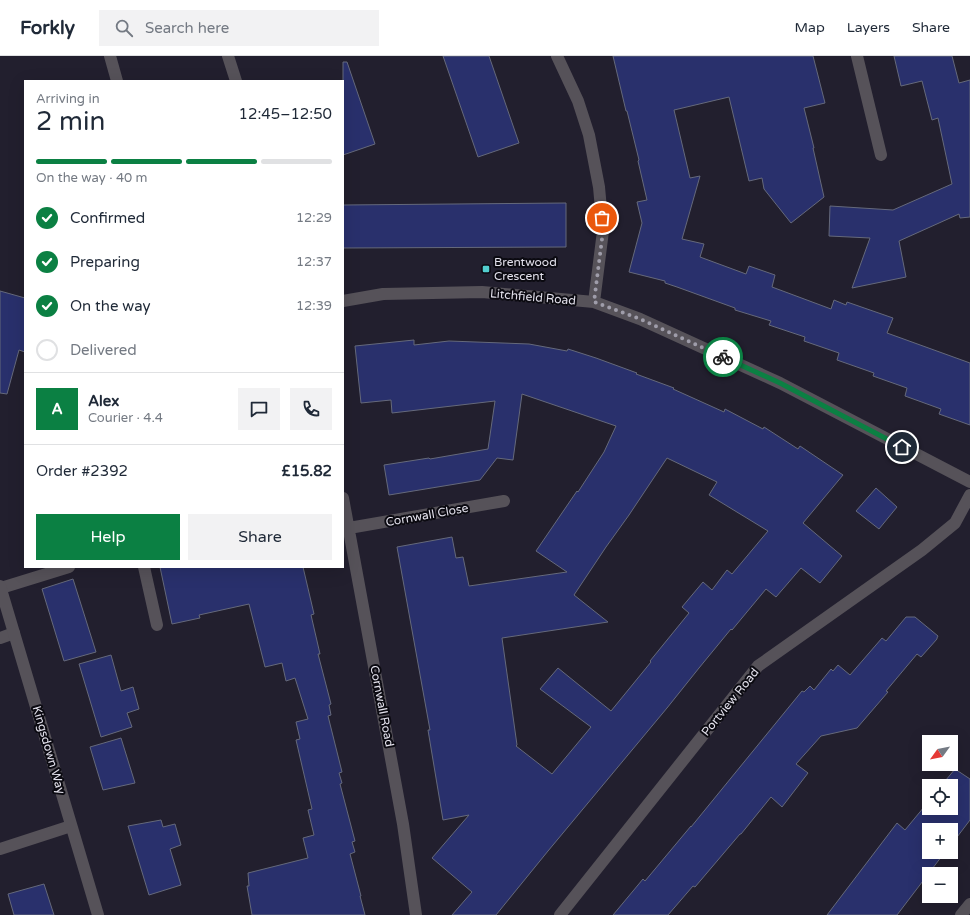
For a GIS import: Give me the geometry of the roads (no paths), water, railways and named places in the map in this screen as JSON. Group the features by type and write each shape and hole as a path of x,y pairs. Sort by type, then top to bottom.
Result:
{"street":[{"path":"110,56 117,80"},
{"path":"228,56 236,80"},
{"path":"557,56 578,101 589,134 599,187 603,231 594,302"},
{"path":"857,56 881,155"},
{"name":"Litchfield Road","path":"344,301 383,294 482,292 594,302 640,319 780,383 970,482"},
{"name":"Portview Road","path":"560,915 758,666 922,550 955,523 970,495"},
{"name":"Cornwall Close","path":"349,528 504,501"},
{"name":"Cornwall Road","path":"344,503 403,824 416,915"},
{"path":"0,587 66,568"},
{"path":"144,568 157,625"},
{"name":"Kingsdown Way","path":"0,587 98,915"},
{"path":"0,638 14,633"},
{"path":"0,850 71,826"},
{"path":"961,915 970,904"}],"place":[{"name":"Brentwood Crescent","path":"486,269"}]}
